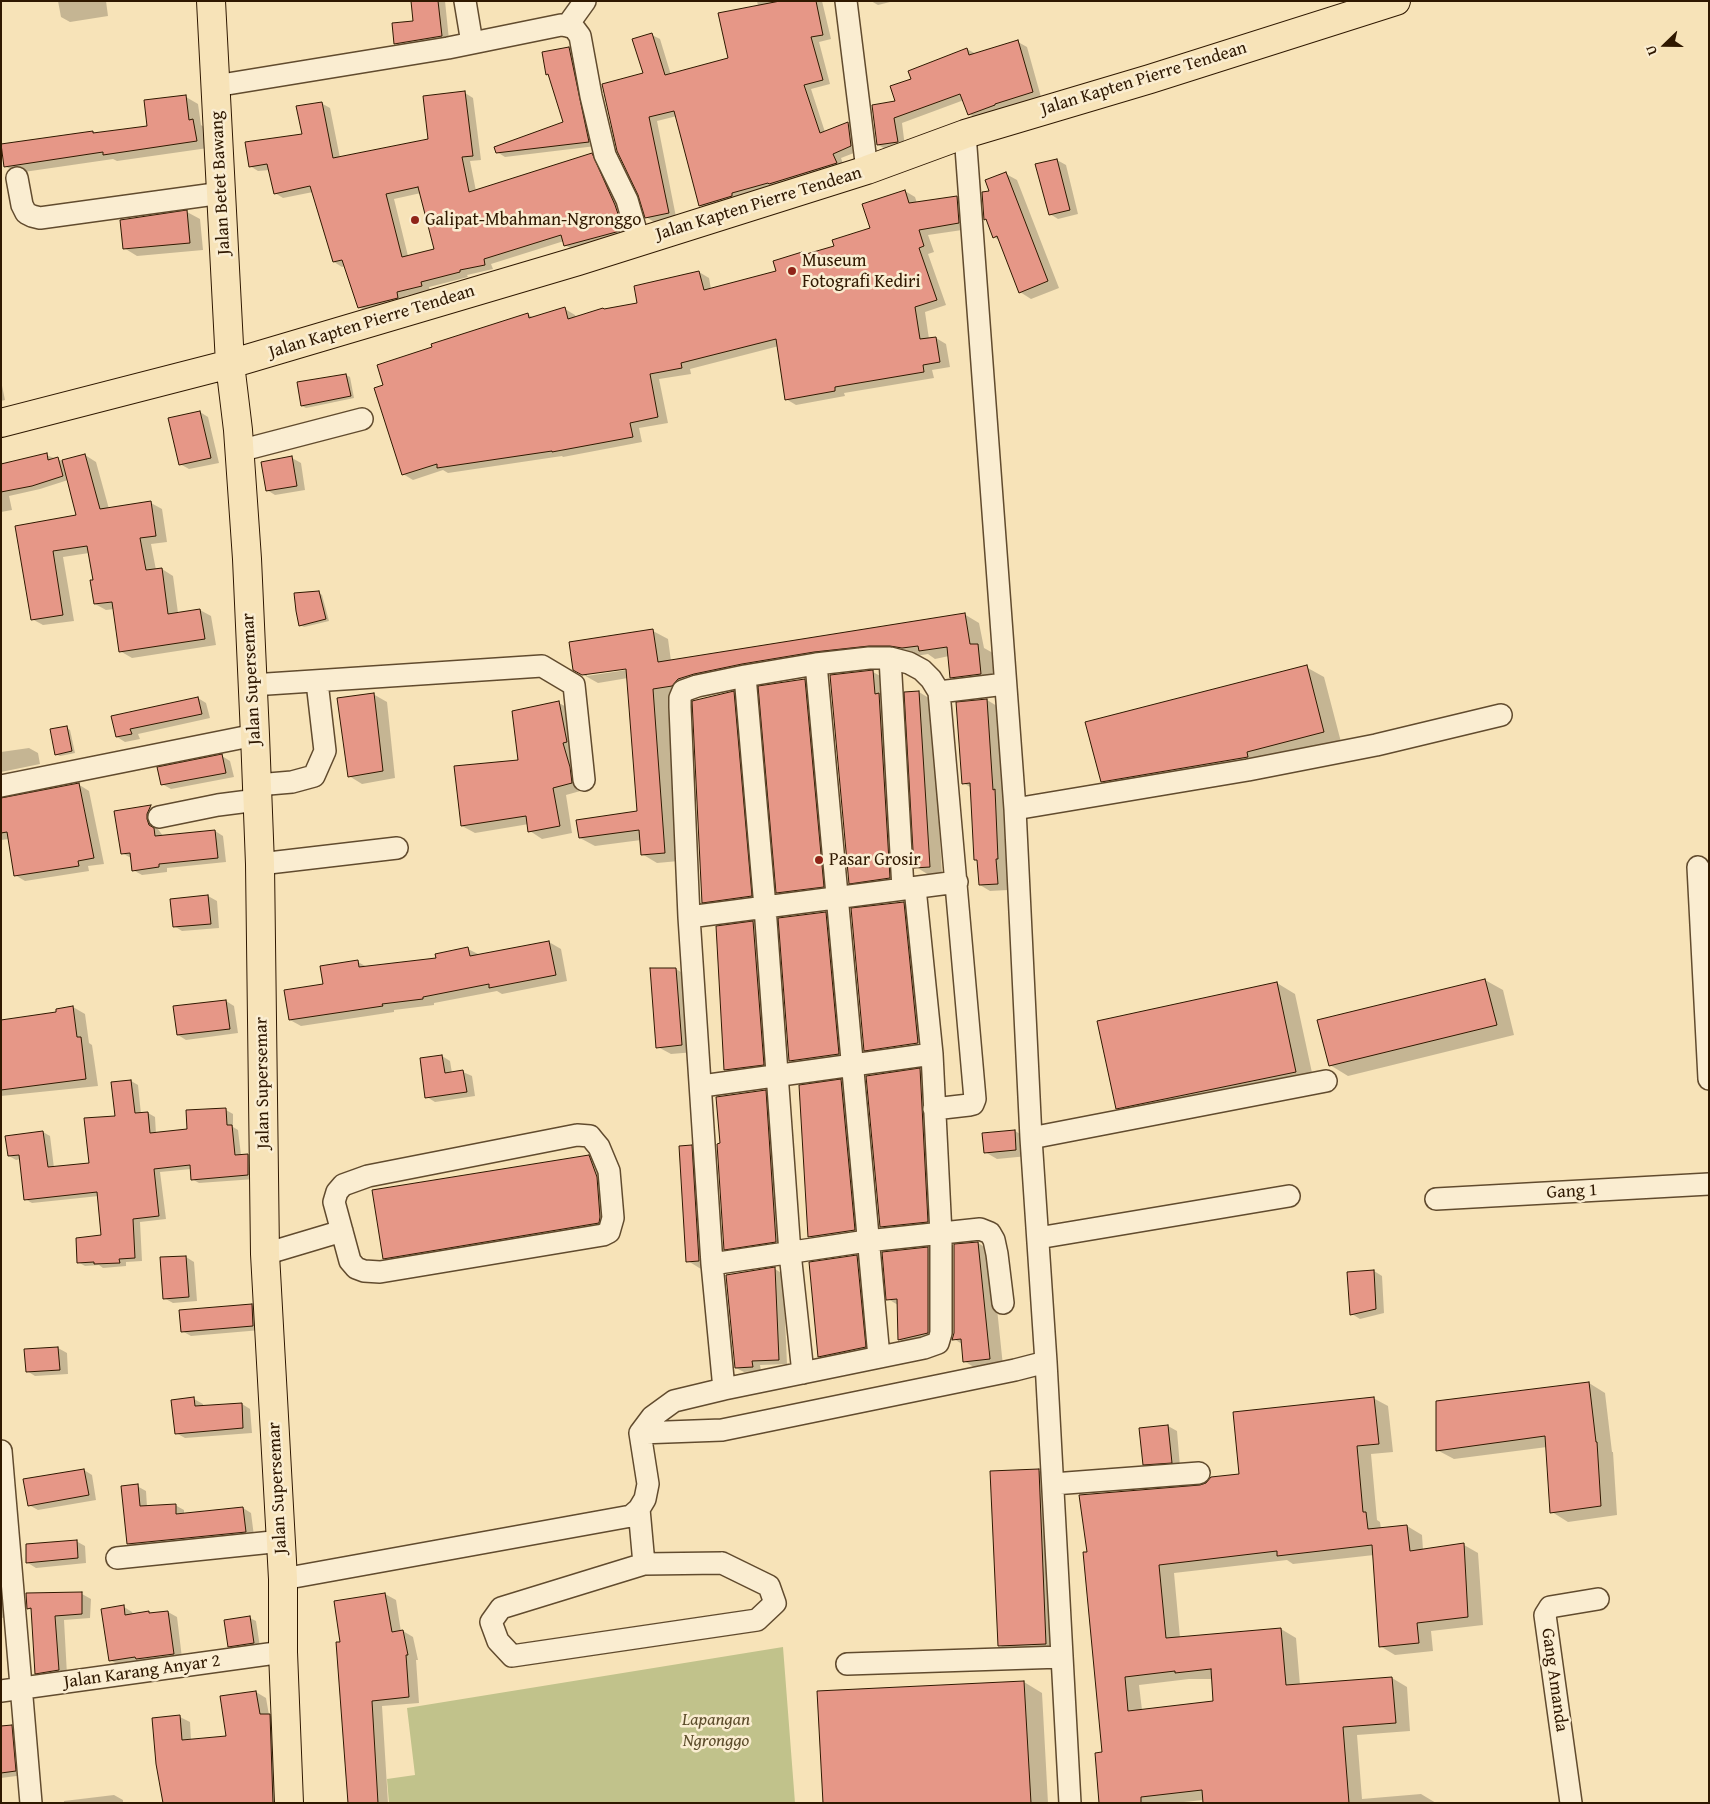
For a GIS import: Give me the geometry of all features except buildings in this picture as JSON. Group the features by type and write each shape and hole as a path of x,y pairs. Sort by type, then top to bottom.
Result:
{"main road":[{"name":"Jalan Betet Bawang","path":"211,1 230,364"},
{"name":"Jalan Kapten Pierre Tendean","path":"1,423 230,364 639,241 866,170 966,134 1150,79 1353,8 1396,1"},
{"name":"Jalan Supersemar","path":"230,364 247,559 255,735 260,864 265,1254 284,1579 283,1652 289,1803"}],"street":[{"path":"465,1 472,43"},
{"path":"567,26 585,1"},
{"path":"846,1 866,170"},
{"path":"215,86 472,43 562,25 574,28 580,36 591,96 605,155 628,200 639,241"},
{"path":"966,134 1015,809 1031,1138 1046,1362 1070,1803"},
{"path":"17,178 22,205 26,213 40,218 222,194"},
{"path":"239,451 362,420"},
{"path":"724,1389 712,1264 702,1086 689,917 680,698 683,691 688,688 816,664 869,658 890,658 909,663 922,670 939,692 975,1099 973,1104 934,1110"},
{"path":"284,1579 630,1516 639,1509 645,1499 648,1484 640,1433 652,1417 674,1401 924,1348 938,1343 941,1332 942,1234 932,1054 909,888 890,658"},
{"path":"816,664 879,1357"},
{"path":"252,685 542,666 574,686 584,780"},
{"path":"744,676 765,907 790,1253 803,1373"},
{"path":"159,817 218,805 314,776 325,751 317,682"},
{"path":"939,692 1005,684"},
{"path":"1015,809 1248,770 1376,745 1501,715"},
{"path":"1,786 255,735"},
{"path":"260,864 397,848"},
{"path":"1698,867 1709,1080"},
{"path":"689,917 957,882"},
{"path":"702,1086 932,1054"},
{"path":"1031,1138 1326,1081"},
{"path":"584,1135 590,1136 599,1147 609,1171 612,1226 610,1232 595,1238 380,1272 364,1271 356,1268 350,1261 342,1230 334,1202 337,1192 343,1185 368,1176 584,1135"},
{"name":"Gang 1","path":"1436,1199 1709,1184"},
{"path":"1038,1238 1290,1196"},
{"path":"712,1264 867,1241 980,1229 990,1233 994,1240 1003,1303"},
{"path":"265,1254 342,1230"},
{"path":"640,1433 722,1430 1046,1362"},
{"path":"1,1451 11,1690 31,1803"},
{"path":"1053,1484 1199,1473"},
{"path":"639,1509 644,1564"},
{"path":"117,1558 282,1541"},
{"path":"722,1563 769,1586 775,1603 757,1620 512,1656 498,1640 491,1622 501,1608 644,1564 722,1563"},
{"name":"Gang Amanda","path":"1571,1803 1546,1615 1550,1607 1598,1599"},
{"name":"Jalan Karang Anyar 2","path":"11,1690 283,1652"},
{"path":"847,1664 1062,1657"}],"green space":[{"name":"Lapangan Ngronggo","path":"783,1647 795,1803 389,1803 387,1779 415,1775 407,1708"}],"place":[{"name":"Galipat-Mbahman-Ngronggo","path":"415,220"},
{"name":"Museum Fotografi Kediri","path":"792,271"},
{"name":"Pasar Grosir","path":"819,860"}]}
